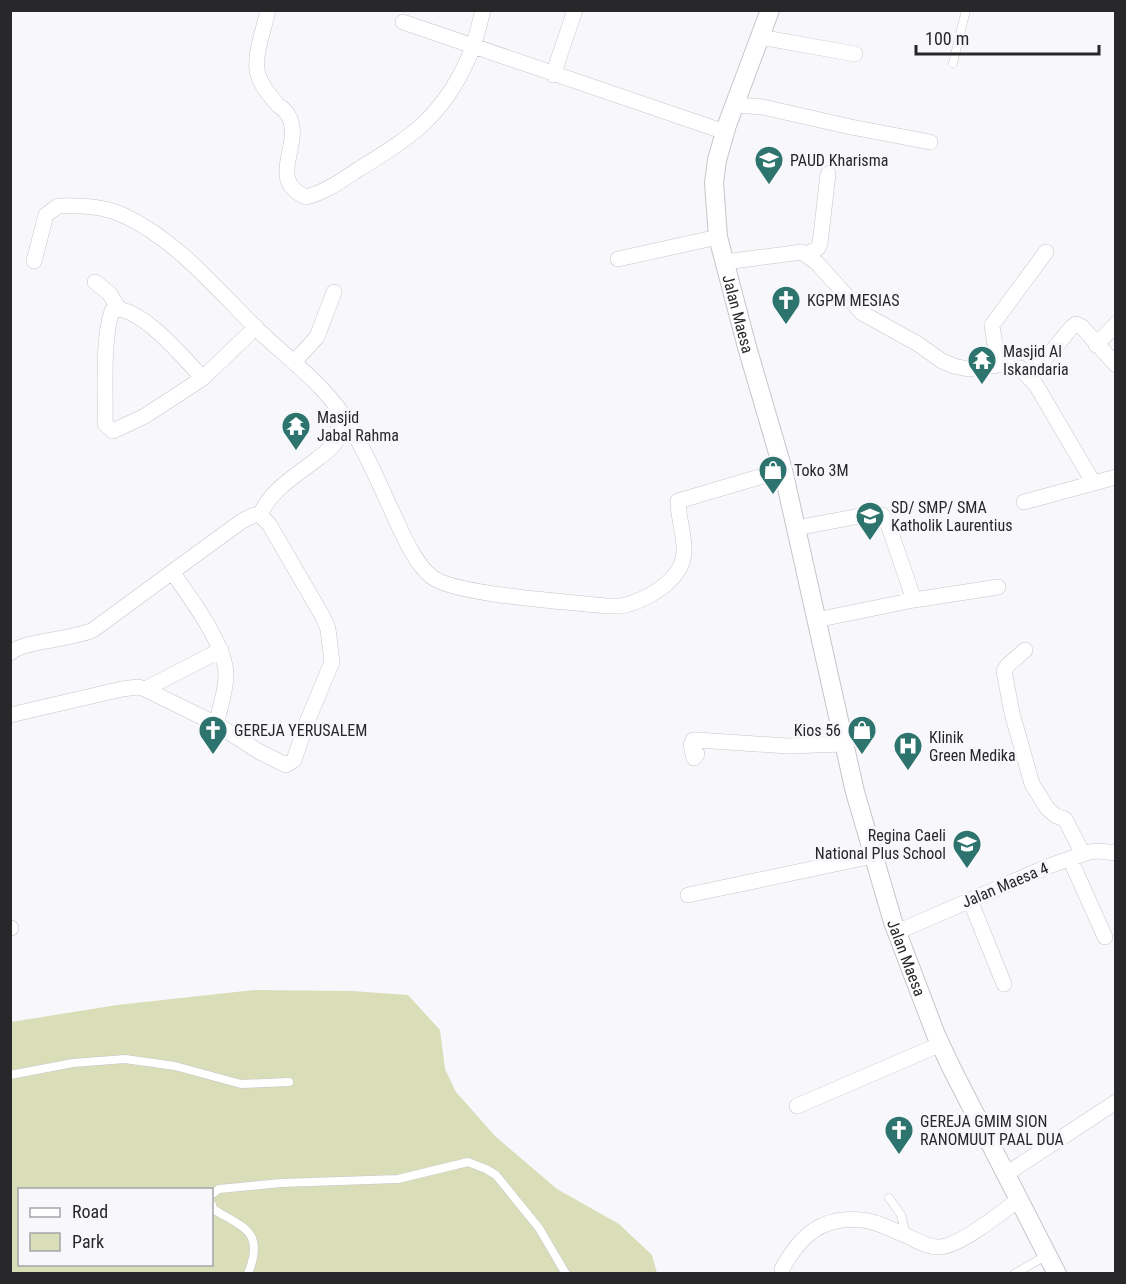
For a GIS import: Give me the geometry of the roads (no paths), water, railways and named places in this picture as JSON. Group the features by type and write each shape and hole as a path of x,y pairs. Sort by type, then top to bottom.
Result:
{"street":[{"path":"268,10 257,57 258,71 265,88 288,113 292,141 286,168 288,181 293,189 306,197 332,187 380,158 437,112 455,86 470,57 483,10"},
{"path":"553,75 575,10"},
{"name":"Jalan Maesa","path":"770,10 717,160 714,183 718,237 783,470 855,792 897,932 941,1044 1057,1274"},
{"path":"409,19 473,46 553,75 725,132"},
{"path":"760,37 855,54"},
{"path":"735,105 763,107 930,142"},
{"path":"807,254 818,248 820,244 828,174"},
{"path":"34,261 42,224 51,210 58,206 71,205 108,210 125,216 174,248 227,296 338,406 363,449 407,543 430,576 440,583 476,591 606,606 627,605 648,596 673,577 680,568 684,554 678,501 783,470"},
{"path":"618,259 718,237"},
{"path":"724,262 797,251 807,254 862,313 918,344 942,361 968,369 998,364 1020,368 1043,395 1093,482"},
{"path":"998,364 993,322 1046,252"},
{"path":"95,282 109,293 119,309"},
{"path":"294,362 317,337 334,292"},
{"path":"203,378 144,321 126,310 112,311 109,320 105,424 106,428 113,431 120,429 203,378 256,327"},
{"path":"1096,345 1116,324"},
{"path":"1028,376 1073,326 1079,325 1116,365"},
{"path":"261,516 265,504 272,495 326,452 335,442 338,437 338,406"},
{"path":"1024,502 1116,477"},
{"path":"796,528 876,513 882,515 888,524 914,600"},
{"path":"10,715 138,687 216,724 273,760 286,765 291,763 333,662 328,629 319,609 269,524 261,516 254,515 242,521 93,630 83,635 11,648"},
{"path":"172,572 224,657 226,676 216,724"},
{"path":"816,620 914,600 998,587"},
{"path":"145,689 221,650"},
{"path":"1025,650 1004,671 1012,713 1029,777 1047,808 1056,816 1065,819 1105,937"},
{"path":"697,754 694,758 691,745 697,740 788,746 844,744"},
{"name":"Jalan Maesa 4","path":"897,932 1077,856 1099,851 1116,853"},
{"path":"688,894 873,856"},
{"path":"970,900 1004,984"},
{"path":"798,1106 941,1044"},
{"path":"1006,1174 1116,1102"},
{"path":"782,1269 796,1245 807,1235 819,1227 838,1221 862,1220 877,1223 932,1247 943,1247 958,1241 1018,1200"}],"lane":[{"path":"953,63 966,10"},
{"path":"10,1076 73,1063 125,1059 175,1066 241,1084 289,1082"},
{"path":"213,1193 219,1189 281,1183 398,1179 468,1162 496,1175 539,1228 566,1274"},
{"path":"890,1198 901,1215 906,1236"},
{"path":"213,1209 242,1226 254,1242 255,1257 249,1274"},
{"path":"1014,1274 1047,1255"}],"place":[{"name":"PAUD Kharisma","path":"769,186"},
{"name":"KGPM MESIAS","path":"786,326"},
{"name":"Masjid Al Iskandaria","path":"982,386"},
{"name":"Masjid Jabal Rahma","path":"296,452"},
{"name":"Toko 3M","path":"773,496"},
{"name":"SD/ SMP/ SMA Katholik Laurentius","path":"870,542"},
{"name":"GEREJA YERUSALEM","path":"213,756"},
{"name":"Kios 56","path":"862,756"},
{"name":"Klinik Green Medika","path":"908,772"},
{"name":"Regina Caeli National Plus School","path":"967,870"},
{"name":"GEREJA GMIM SION RANOMUUT PAAL DUA","path":"899,1156"}]}
